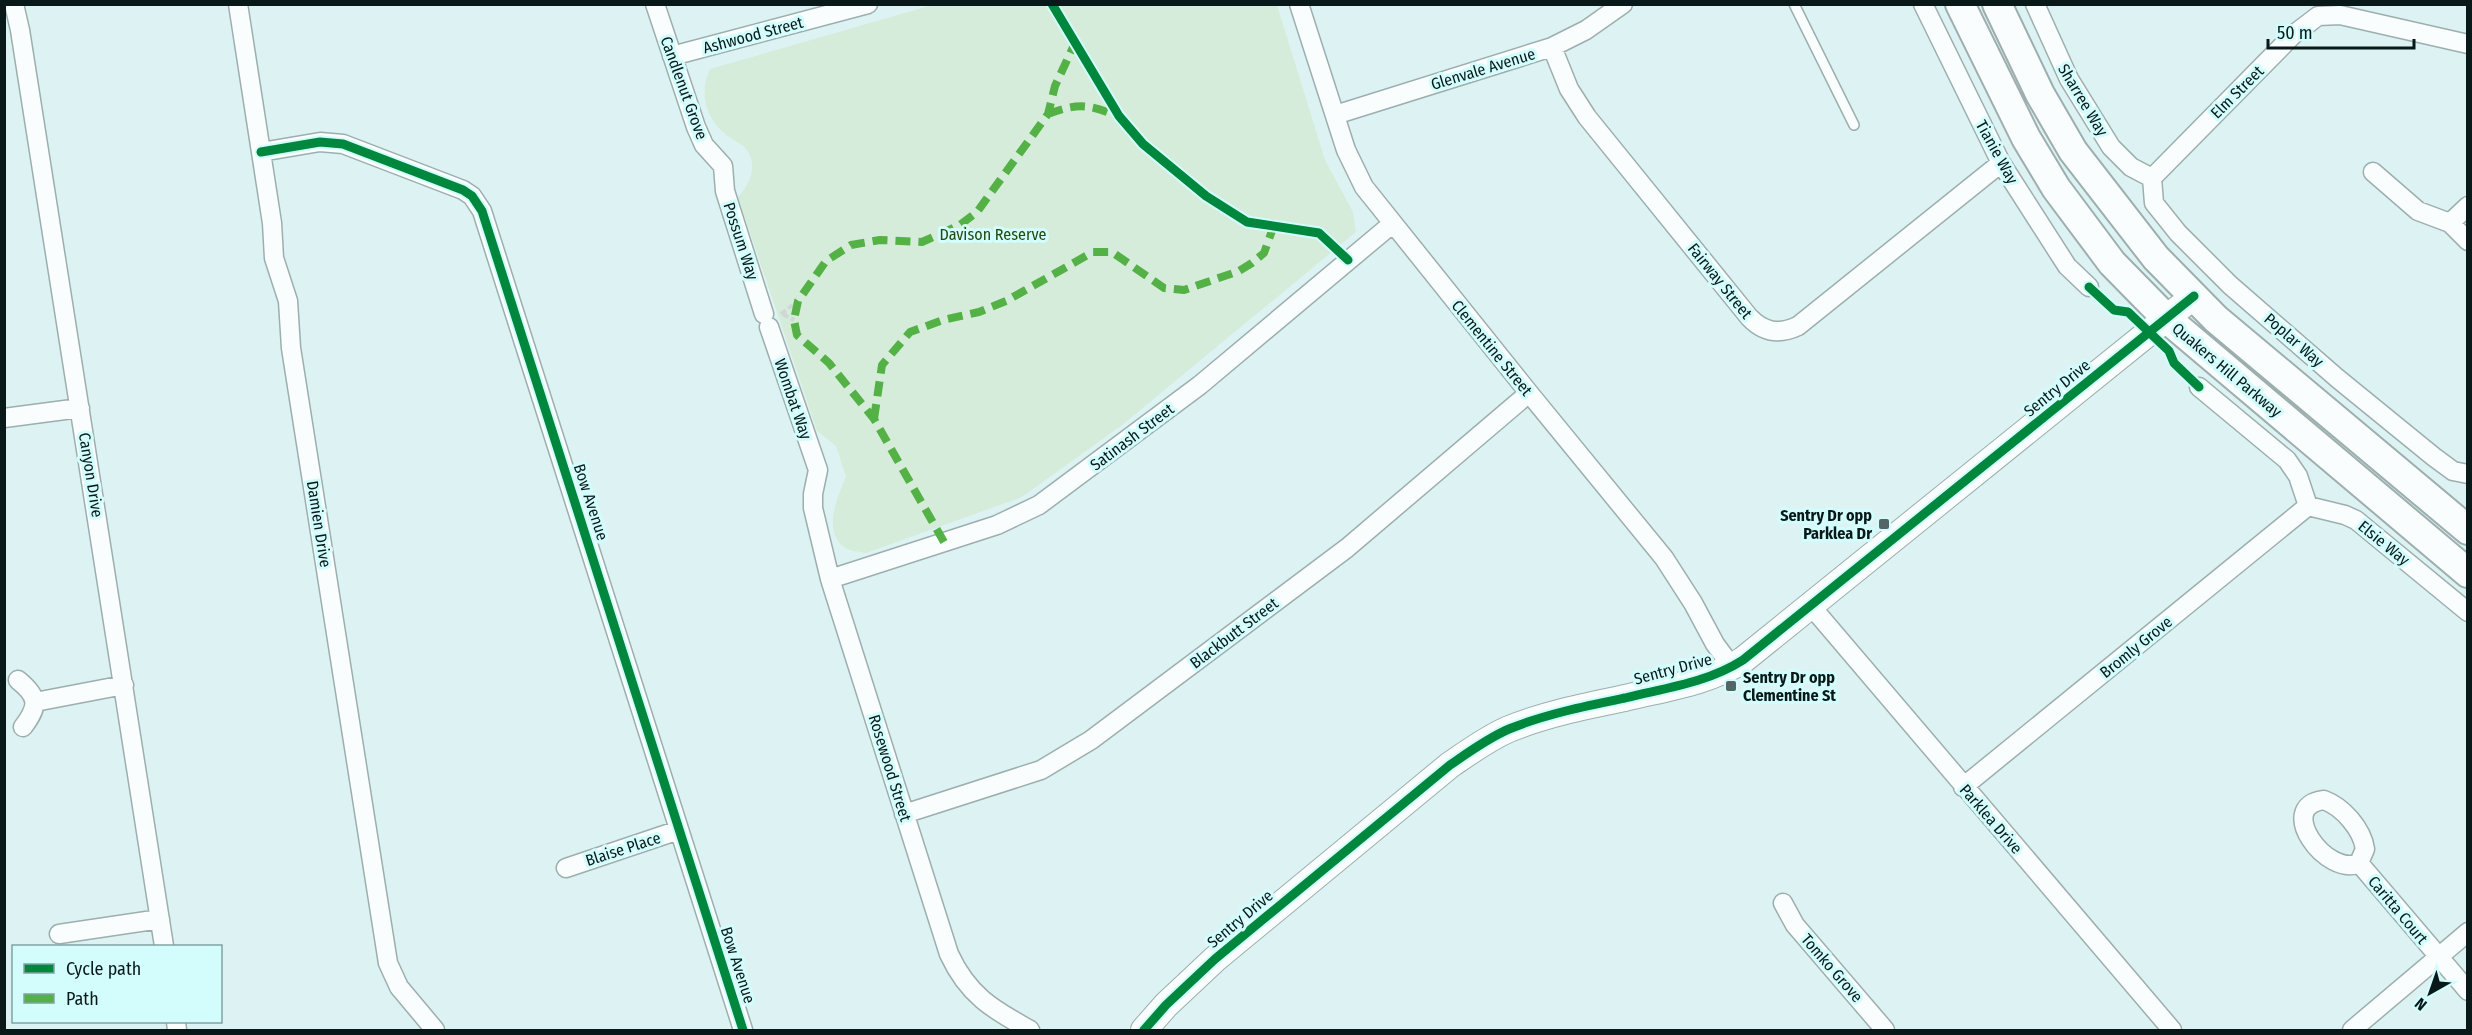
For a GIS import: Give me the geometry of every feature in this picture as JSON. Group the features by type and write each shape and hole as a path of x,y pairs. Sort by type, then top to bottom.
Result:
{"main road":[{"name":"Quakers Hill Parkway","path":"1960,4 2026,138 2056,188 2112,263 2166,318 2468,573"},
{"name":"Quakers Hill Parkway","path":"1997,4 2040,94 2073,151 2156,258 2216,319 2468,530"}],"street":[{"name":"Canyon Drive","path":"14,4 22,42 164,945"},
{"name":"Damien Drive","path":"238,4 272,223 274,258 288,301 291,348 388,963 399,987 435,1030"},
{"name":"Candlenut Grove","path":"655,4 704,145 723,166"},
{"name":"Ashwood Street","path":"672,56 868,4"},
{"name":"Clementine Street","path":"1299,4 1355,171 1375,202 1664,558 1693,603 1715,644 1732,667"},
{"name":"Tianie Way","path":"1923,4 2001,163 2067,266 2089,287"},
{"name":"Sharree Way","path":"2035,4 2069,79 2106,139 2131,167 2152,178"},
{"name":"Glenvale Avenue","path":"1335,115 1552,47 1586,30 1623,5"},
{"name":"Elm Street","path":"2152,178 2293,35 2318,16 2340,15 2468,44"},
{"name":"Fairway Street","path":"1552,47 1569,88 1587,117 1749,317 1770,331 1789,330 1798,326 2001,163"},
{"name":"Bow Avenue","path":"261,152 320,142 343,144 455,186 472,196 478,203 743,1030"},
{"name":"Possum Way","path":"723,166 725,191 772,318"},
{"path":"2373,172 2418,211 2450,223 2468,241"},
{"name":"Poplar Way","path":"2152,178 2154,203 2178,233 2230,285 2337,378 2434,457 2453,471 2468,474"},
{"path":"2450,223 2468,206"},
{"name":"Satinash Street","path":"830,579 997,525 1039,505 1200,385 1392,224"},
{"name":"Sentry Drive","path":"1144,1030 1179,992 1215,959 1419,790 1480,745 1508,730 1548,716 1682,686 1732,667 1754,652 2194,296"},
{"name":"Wombat Way","path":"772,318 818,470"},
{"path":"2199,387 2287,460 2298,476 2308,506"},
{"name":"Blackbutt Street","path":"904,814 1041,770 1091,741 1347,548 1529,393"},
{"path":"4,418 80,408"},
{"name":"Rosewood Street","path":"818,470 813,494 813,508 830,579 949,954 967,986 983,1002 1030,1030"},
{"name":"Elsie Way","path":"2308,506 2356,520 2468,612"},
{"name":"Bromly Grove","path":"1964,787 2308,506"},
{"name":"Parklea Drive","path":"1811,606 2172,1030"},
{"path":"18,680 29,689 35,702 32,716 23,726"},
{"path":"35,702 124,685"},
{"name":"Blaise Place","path":"566,868 679,830"},
{"name":"Caritta Court","path":"2358,863 2468,991"},
{"name":"Tomko Grove","path":"1783,903 1795,925 1885,1030"},
{"path":"59,934 160,919"},
{"path":"2352,1030 2468,932"}],"lane":[{"path":"1794,4 1854,125"}],"path":[{"path":"772,318 794,320"}],"green space":[{"name":"Davison Reserve","path":"936,4 1277,5 1325,160 1353,212 1356,232 1122,425 1022,497 866,553 847,549 839,542 835,534 833,515 846,477 836,446 817,431 738,197 746,187 751,175 750,156 745,148 717,127 708,112 705,86 710,69"}],"marked path":[{"path":"944,542 874,419 829,363 797,335 794,320 798,301 826,261 851,245 880,240 922,242 960,225 977,212 1048,114 1055,86 1075,43"},
{"path":"1048,114 1083,106 1117,116"},
{"path":"874,419 882,365 910,332 943,320 979,312 1006,301 1093,252 1112,252 1164,288 1184,290 1239,271 1252,263 1264,253 1273,228"}],"cycle path":[{"path":"1052,4 1119,116 1143,144 1206,196 1247,222 1319,233 1348,260"},
{"path":"261,152 320,142 343,144 463,190 472,196 482,211 743,1030"},
{"path":"2089,287 2114,310 2128,312 2169,351 2174,363 2199,387"},
{"path":"1144,1030 1166,1005 1215,959 1450,765 1509,729 1566,711 1685,684 1715,674 1743,660 2194,296"}],"place":[{"name":"Sentry Dr opp Parklea Dr","path":"1884,524"},
{"name":"Sentry Dr opp Clementine St","path":"1731,686"}]}
